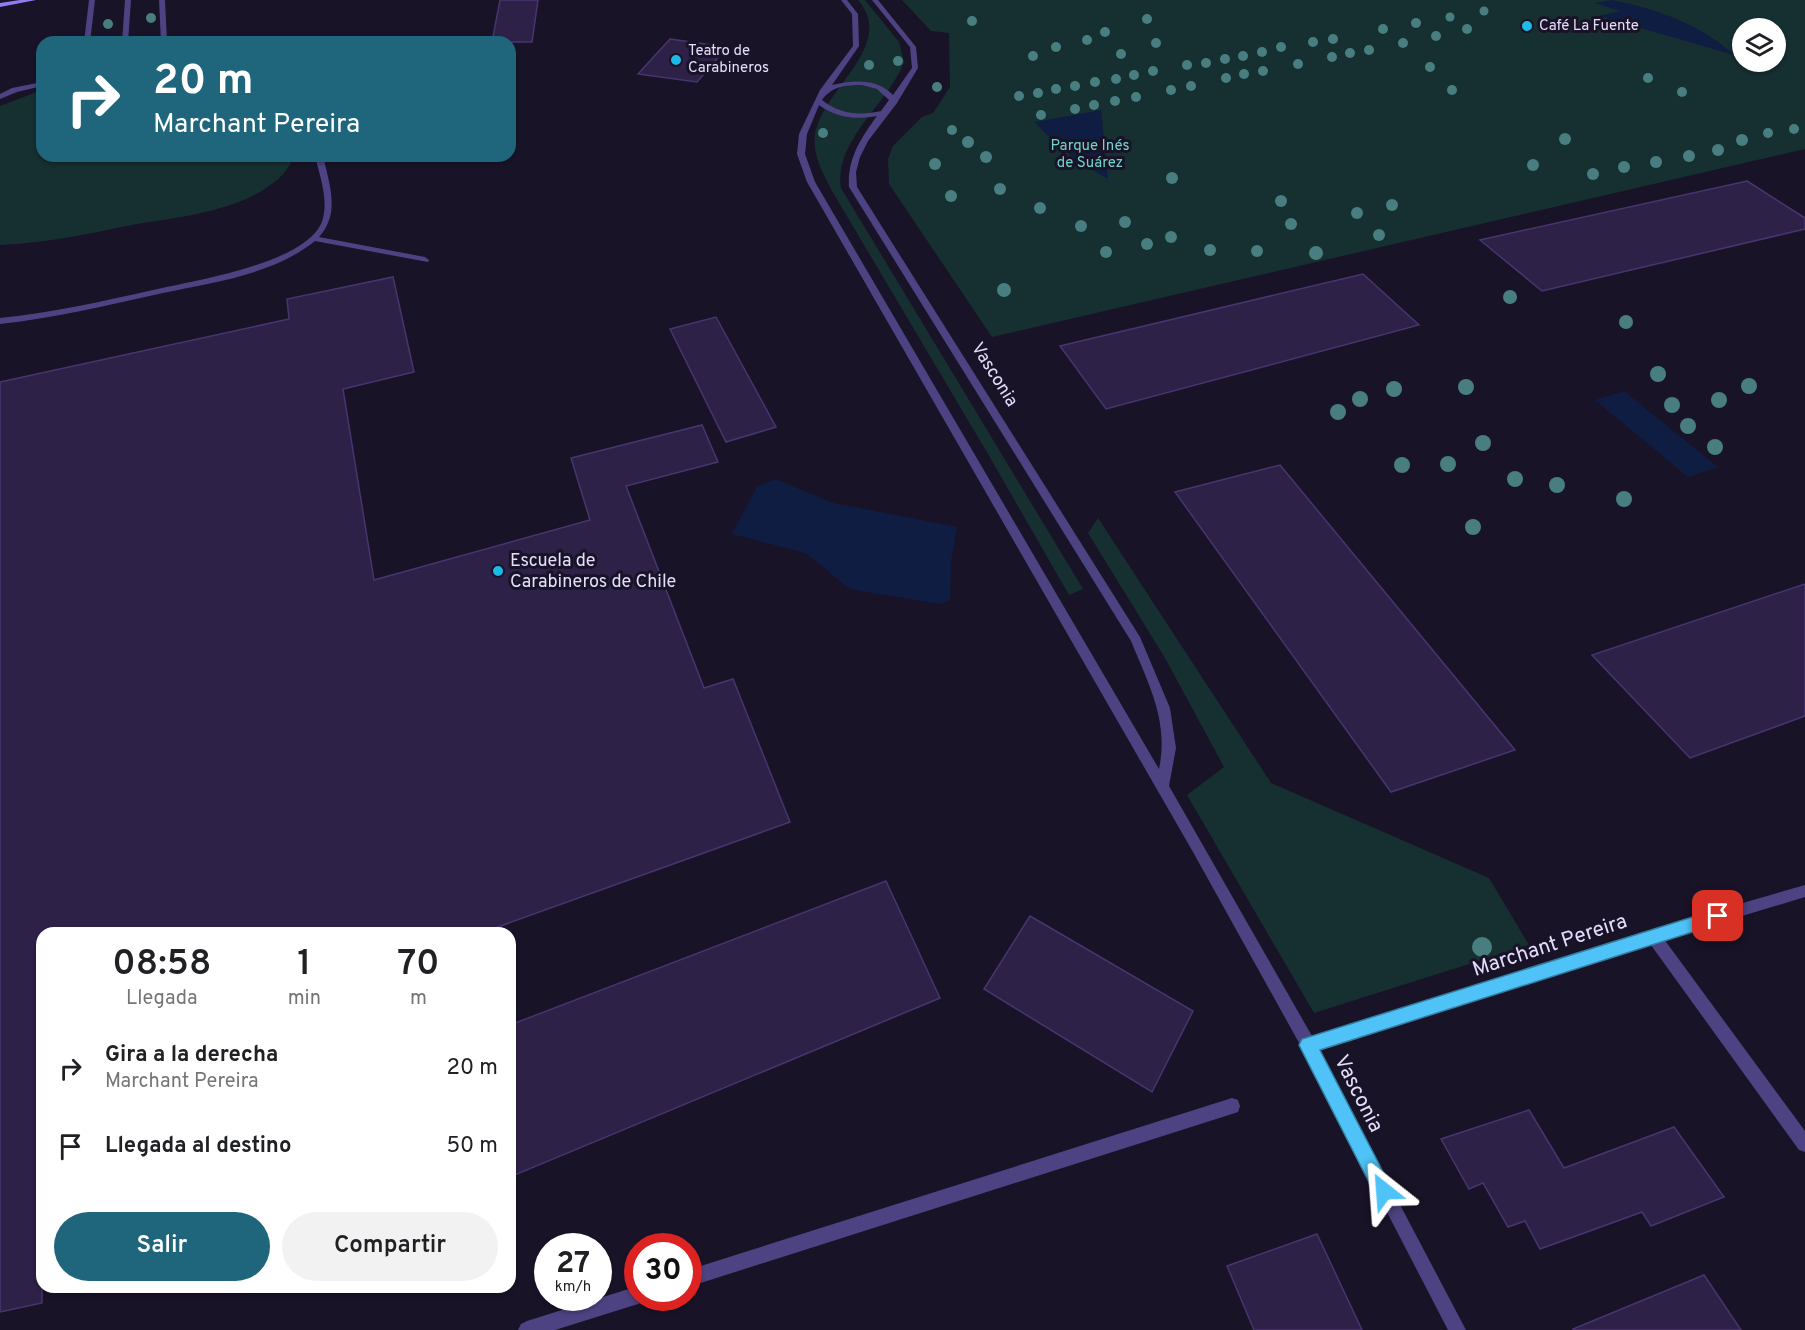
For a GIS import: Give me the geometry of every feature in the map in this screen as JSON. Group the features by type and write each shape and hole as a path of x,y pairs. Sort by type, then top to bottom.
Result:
{"main road":[{"path":"0,5 33,0"}],"street":[{"path":"88,36 92,0"},
{"path":"125,36 128,0"},
{"path":"162,0 164,36"},
{"name":"Vasconia","path":"843,0 855,14 856,46 824,90 807,122 800,148 811,182 1308,1045 1457,1330"},
{"name":"Vasconia","path":"875,0 908,40 916,57 915,68 857,154 851,173 854,187 1136,640 1164,708 1170,748 1162,788"},
{"path":"824,90 850,83 871,84 886,91 894,101"},
{"path":"0,98 15,90 36,85"},
{"path":"818,100 838,114 858,116 885,112"},
{"path":"0,321 39,318 262,267 291,253 313,238 325,225 329,206 320,162"},
{"path":"313,238 425,260"},
{"name":"Marchant Pereira","path":"1308,1045 1653,936 1805,891"},
{"path":"1653,936 1805,1144"},
{"path":"702,1275 1232,1106"},
{"path":"527,1330 624,1299"}],"green space":[{"path":"858,0 865,0 899,42 904,62 897,77 853,138 845,154 841,171 841,188 1083,589 1069,595 832,191 819,164 814,142 821,117 864,50 869,34 868,17"},
{"name":"Parque Inés de Suárez","path":"902,0 1805,0 1805,149 992,337 889,184 888,159 893,146 922,117 933,113 950,87 949,33 931,31"},
{"path":"36,92 36,162 291,162 285,172 272,184 257,194 223,208 66,238 0,245 0,106"},
{"path":"1098,518 1271,783 1489,878 1529,945 1314,1013 1187,795 1224,767 1165,658 1088,533"}],"water":[{"path":"1612,0 1677,19 1721,44 1732,54 1599,16 1620,11 1595,3"},
{"path":"1101,110 1108,179 1069,154 1035,122"},
{"path":"1624,391 1718,467 1688,477 1595,400"},
{"path":"775,479 833,503 957,527 951,561 950,600 941,604 850,589 806,553 732,534 757,487"}],"building":[{"path":"500,0 538,0 532,42 516,42 516,36 493,36"},
{"path":"670,39 727,47 697,82 638,74"},
{"path":"1747,181 1805,218 1805,229 1542,291 1480,240"},
{"path":"1363,274 1419,325 1106,409 1060,346"},
{"name":"Escuela de Carabineros de Chile","path":"393,277 414,372 343,389 374,580 590,520 571,458 702,425 718,462 626,486 704,688 733,679 790,822 498,927 36,927 36,1293 42,1293 42,1303 0,1312 0,382 289,319 287,299"},
{"path":"716,317 776,427 726,442 670,329"},
{"path":"1280,465 1515,750 1391,792 1175,492"},
{"path":"1805,584 1805,716 1690,758 1592,655"},
{"path":"886,881 940,998 516,1175 516,1023"},
{"path":"1030,916 1193,1011 1152,1092 984,989"},
{"path":"1529,1110 1564,1168 1674,1127 1724,1197 1651,1226 1642,1212 1540,1249 1525,1221 1508,1227 1483,1183 1469,1189 1441,1139"},
{"path":"1317,1234 1362,1330 1254,1330 1227,1266"},
{"path":"1704,1275 1741,1330 1573,1330 1573,1329"}],"place":[{"name":"Café La Fuente","path":"1527,26"},
{"name":"Teatro de Carabineros","path":"676,60"},
{"name":"Escuela de Carabineros de Chile","path":"498,571"}],"route":[{"path":"1384,1191 1308,1045 1718,916"}]}
